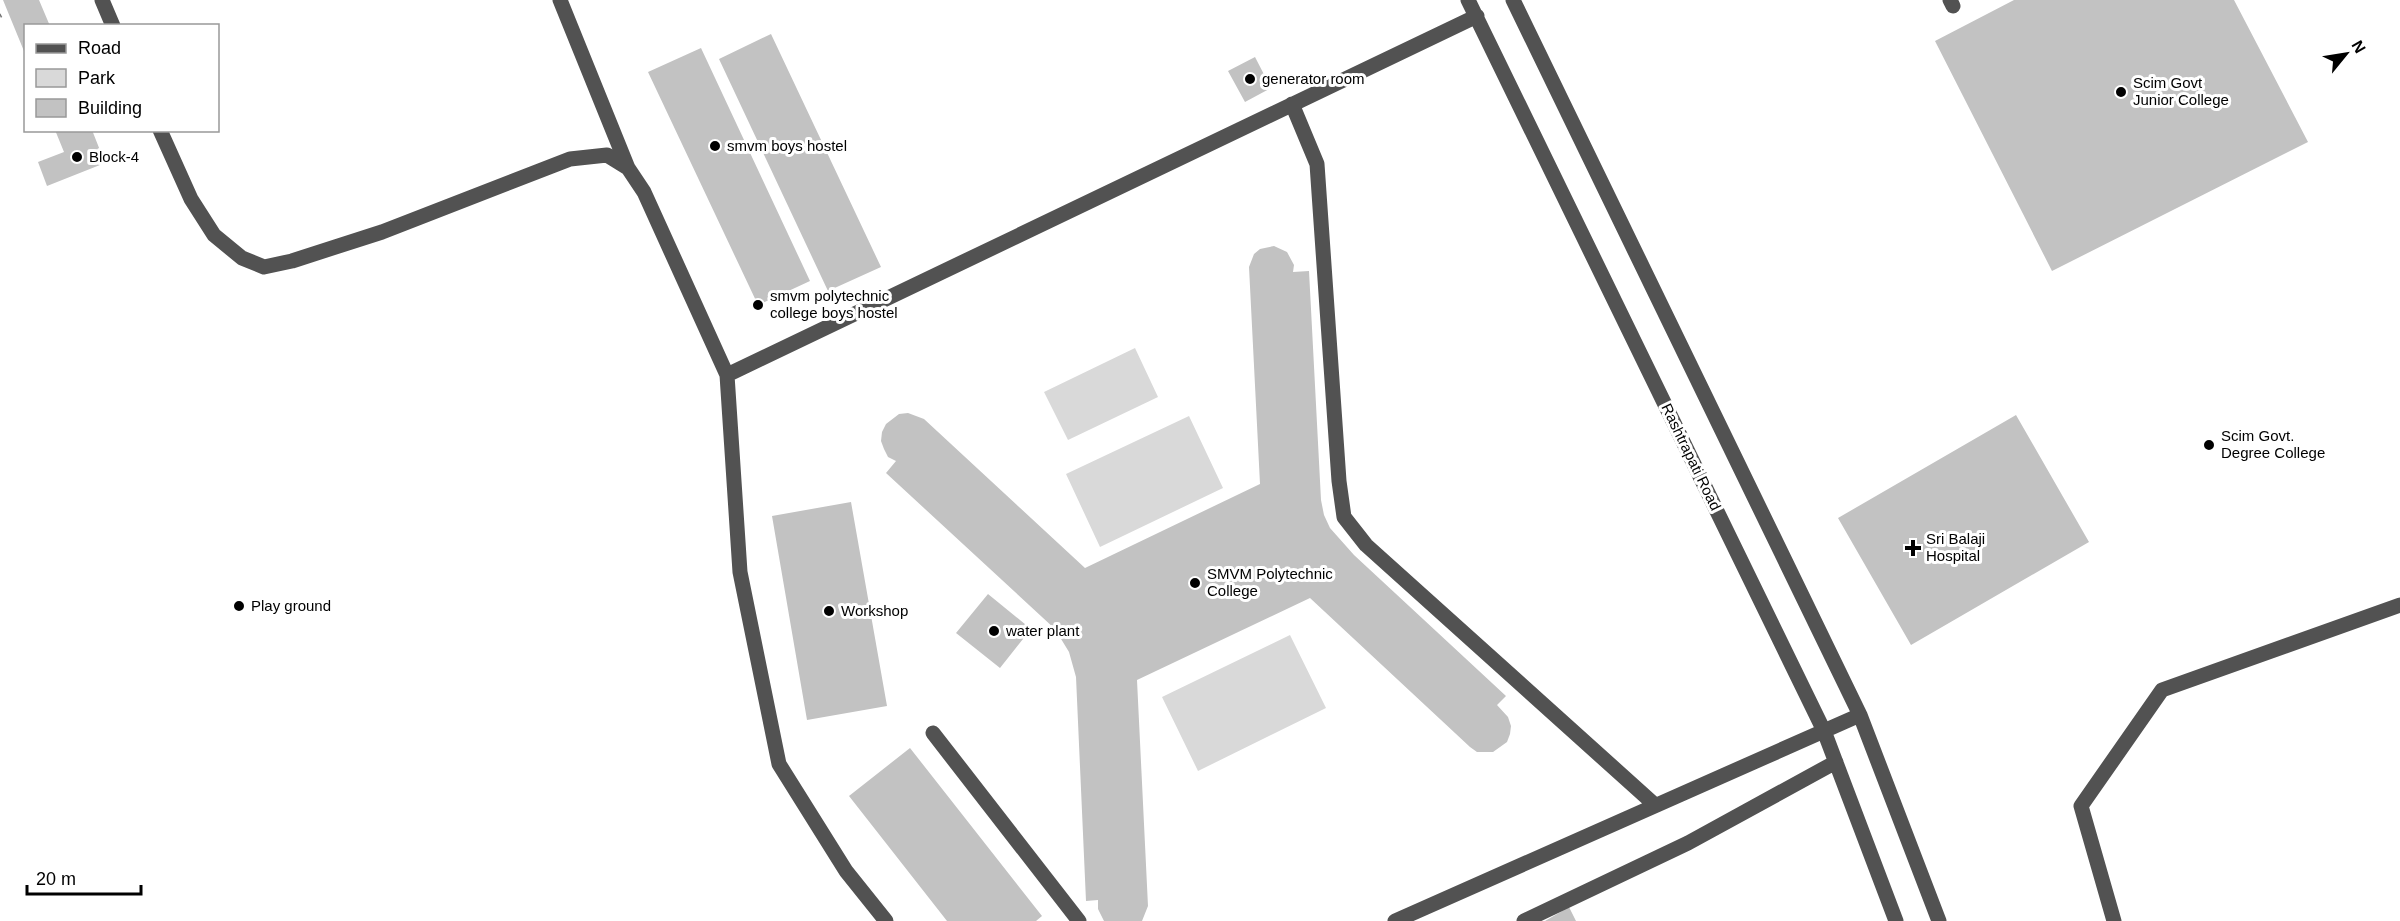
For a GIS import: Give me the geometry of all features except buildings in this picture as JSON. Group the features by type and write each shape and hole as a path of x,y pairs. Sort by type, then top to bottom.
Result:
{"street":[{"path":"102,0 112,24"},
{"path":"560,0 628,168 644,192 727,375 740,572 779,764 846,871 886,921"},
{"name":"Rashtrapati Road","path":"1468,0 1824,731 1896,921"},
{"path":"1513,0 1860,715 1939,921"},
{"path":"727,375 1477,16"},
{"path":"1292,104 1317,164 1338,469 1344,517 1366,545 1655,805"},
{"path":"161,132 191,199 214,235 242,258 264,267 292,261 382,232 570,159 607,155 628,168"},
{"path":"2114,921 2081,806 2162,690 2400,605"},
{"path":"1395,921 1860,715"},
{"path":"933,733 1079,921"},
{"path":"1524,921 1688,843 1836,762"}],"green space":[{"path":"1135,348 1158,397 1068,440 1044,392"},
{"path":"1189,416 1223,488 1100,547 1066,474"},
{"path":"1290,635 1326,708 1198,771 1162,697"}],"place":[{"name":"generator room","path":"1250,79"},
{"name":"Scim Govt Junior College","path":"2121,92"},
{"name":"smvm boys hostel","path":"715,146"},
{"name":"Block-4","path":"77,157"},
{"name":"smvm polytechnic college boys hostel","path":"758,305"},
{"name":"Scim Govt. Degree College","path":"2209,445"},
{"name":"Sri Balaji Hospital","path":"1913,548"},
{"name":"SMVM Polytechnic College","path":"1195,583"},
{"name":"Play ground","path":"239,606"},
{"name":"Workshop","path":"829,611"},
{"name":"water plant","path":"994,631"}]}
